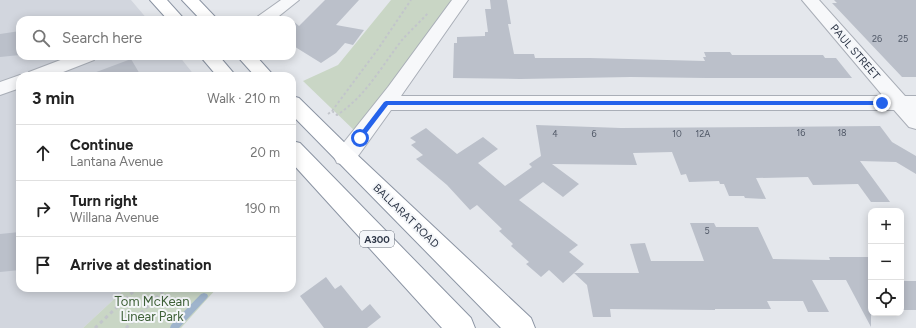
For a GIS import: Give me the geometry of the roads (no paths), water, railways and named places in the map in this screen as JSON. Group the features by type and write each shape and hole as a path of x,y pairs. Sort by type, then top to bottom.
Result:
{"highway":[{"path":"158,0 173,16"},
{"path":"190,0 206,16"},
{"path":"213,60 223,72"},
{"path":"250,60 261,72"},
{"name":"BALLARAT ROAD","path":"296,107 345,157 521,328"},
{"name":"A300","path":"296,153 461,328"}],"street":[{"path":"271,16 291,0"},
{"path":"345,157 460,0"},
{"name":"PAUL STREET","path":"810,0 908,103 916,122"},
{"path":"46,72 78,60"},
{"path":"0,89 16,83"},
{"path":"386,103 908,103"}],"waterway":[{"path":"174,328 204,296"}],"park label":[{"name":"Tom McKean Linear Park","path":"152,308"}]}
